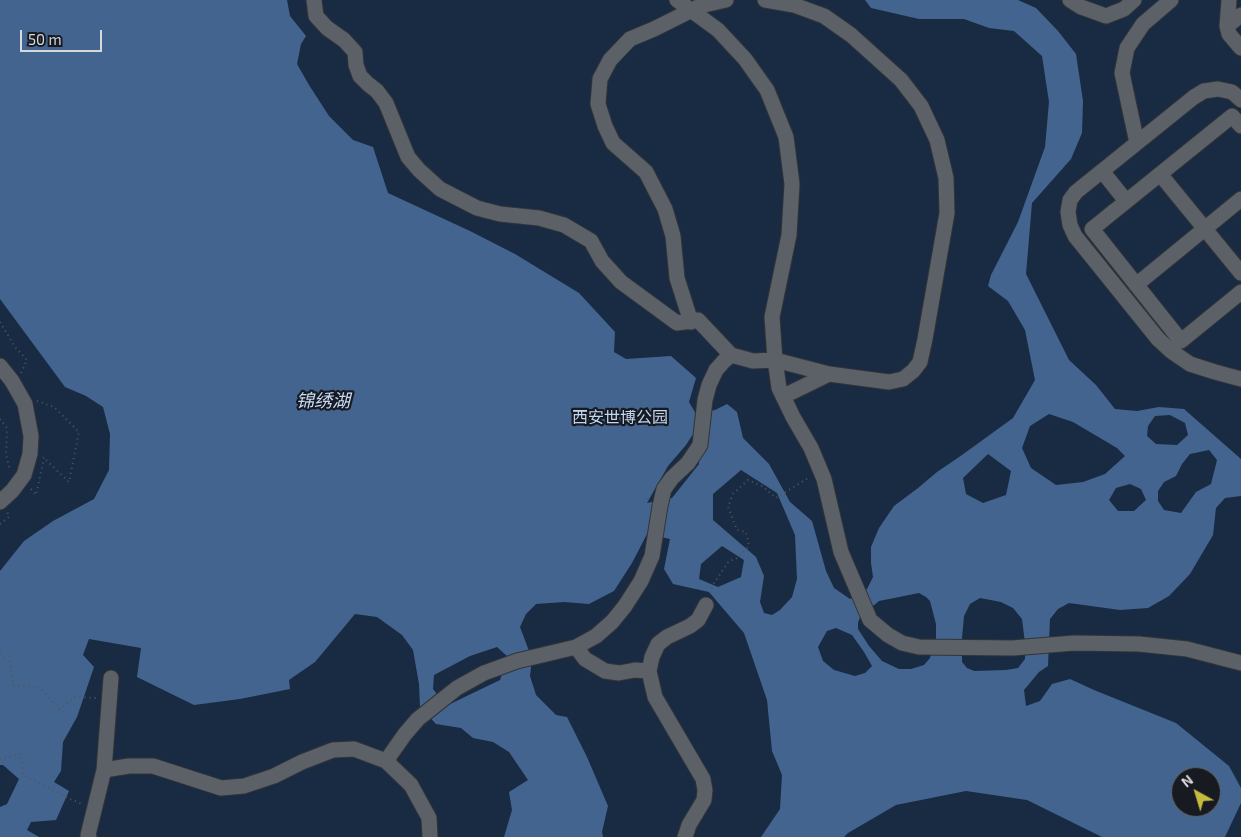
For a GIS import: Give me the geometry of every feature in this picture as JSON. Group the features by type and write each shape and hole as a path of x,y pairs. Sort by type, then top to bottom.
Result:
{"street":[{"path":"314,0 316,16 355,52 356,65 360,76 377,91 386,103 408,157 440,189 477,208 500,214 539,218 564,226 590,241 602,261 621,282 677,323 698,320 730,355 753,360 774,360 829,374 889,382 903,379 920,362 946,213 946,178 937,140 921,106 901,80 851,35 824,16 794,5 765,0"},
{"path":"677,0 718,30 746,59 768,90 786,137 792,184 789,235 772,318 774,360 779,388 793,417 812,448 822,474 842,552 870,620 888,635 902,643 919,647 1013,648 1060,643 1139,644 1187,649 1241,663"},
{"path":"691,322 677,278 673,236 665,209 646,172 613,143 598,104 600,79 610,60 630,39 700,6 726,0"},
{"path":"1070,0 1081,7 1106,16 1124,9 1134,0"},
{"path":"1137,143 1122,73 1127,48 1143,24 1171,0"},
{"path":"1229,0 1227,26 1229,34 1241,48"},
{"path":"1227,26 1241,15"},
{"path":"1241,100 1232,92 1218,89 1204,92 1194,97 1076,192 1070,200 1068,212 1070,225 1075,236 1158,339 1190,364 1241,378"},
{"path":"1239,297 1181,341 1092,230 1232,116 1241,126"},
{"path":"1102,171 1126,201"},
{"path":"1160,174 1241,273"},
{"path":"1136,285 1241,199"},
{"path":"386,761 404,734 418,719 457,688 484,673 517,661 576,647 596,636 612,622 642,581 652,556 664,490 700,446 705,400 709,385 716,370 730,355"},
{"path":"0,366 25,404 31,436 30,454 24,475 0,502"},
{"path":"784,396 829,374"},
{"path":"685,837 689,825 704,800 703,779 655,697 649,671 652,657 658,644 698,620 706,605"},
{"path":"576,647 585,659 605,670 619,673 635,670 649,671"},
{"path":"89,837 104,770 111,678"},
{"path":"104,770 129,766 153,766 221,788 244,786 274,776 302,762 333,750 354,749 386,761 411,785 429,818 430,837"}],"path":[{"path":"0,322 15,347 27,360 17,390 54,407 78,432 69,482 31,445"},
{"path":"0,419 7,428 6,455 15,487"},
{"path":"706,605 714,583 729,562 736,559 749,546 746,532 737,530 728,507 733,494 748,480 762,486 776,498 810,476 822,474"},
{"path":"0,650 2,657 9,656 13,685 41,688 59,709 75,697 109,700"},
{"path":"0,759 21,754 24,775 70,799"}],"green space":[{"name":"西安世博公园","path":"0,0 1241,0 1241,837 0,837"}],"water":[{"name":"锦绣湖","path":"0,0 287,0 290,16 306,36 301,44 297,64 329,116 353,140 373,147 388,193 515,254 579,293 615,332 614,352 626,359 671,356 696,378 689,402 696,414 715,410 727,404 737,412 743,438 769,464 790,502 812,521 826,571 834,588 850,599 867,589 873,577 871,547 879,528 894,506 937,472 1013,418 1035,380 1025,330 1008,301 988,286 991,275 1018,222 1045,147 1049,102 1042,56 1014,31 989,28 964,19 919,19 871,8 865,0 1018,0 1036,8 1058,31 1076,54 1083,101 1082,133 1071,159 1032,203 1026,274 1069,360 1096,385 1115,409 1137,411 1159,407 1184,409 1241,459 1241,496 1225,498 1216,508 1213,535 1190,574 1169,596 1148,608 1120,610 1069,603 1058,609 1050,619 1048,666 1039,672 1024,690 1026,706 1040,701 1052,684 1070,679 1176,723 1229,766 1241,788 1241,803 1225,837 1102,837 1027,800 966,791 896,805 844,837 761,837 780,809 782,775 772,751 767,700 744,633 709,592 673,584 664,569 670,539 647,534 632,563 614,591 589,604 564,602 536,604 526,614 520,627 532,659 530,676 536,695 556,715 567,717 608,806 602,832 603,837 504,837 512,810 509,792 528,780 509,752 493,742 473,738 461,728 436,724 420,707 419,684 413,650 402,635 377,617 355,614 315,662 289,680 290,689 240,699 194,705 137,677 141,648 89,639 83,655 94,667 77,717 63,742 61,771 54,782 69,791 56,820 31,822 27,830 39,837 0,837 0,807 7,804 19,779 3,765 0,765 0,571 24,541 53,521 94,499 109,470 110,434 103,407 86,396 65,387 0,299","holes":["1049,414 1073,422 1117,448 1125,456 1105,474 1083,482 1056,485 1031,468 1022,448 1030,426","1170,415 1185,423 1188,435 1177,445 1156,444 1147,436 1148,426 1155,416","695,431 699,464 672,498 647,503 668,466","1209,450 1217,460 1211,484 1196,492 1181,513 1164,510 1158,501 1158,491 1164,482 1176,476 1190,454","988,454 1011,471 1006,495 983,503 966,494 963,478","741,470 777,493 795,535 797,579 792,597 780,610 772,615 764,613 760,602 764,576 756,557 713,520 713,494","1130,484 1141,489 1146,500 1134,511 1118,511 1109,500 1116,488","722,546 744,560 741,577 718,587 699,579 701,564","919,593 926,597 930,601 936,624 936,638 930,658 924,665 911,669 899,669 882,661 858,629 860,617 879,601","980,598 1001,602 1013,608 1022,619 1025,643 1025,659 1018,668 974,671 967,668 962,662 964,616 970,604","836,628 852,635 872,666 865,673 855,676 834,670 823,661 818,647 827,631","497,647 508,657 500,680 446,706 433,689 434,675 470,656"]}]}
